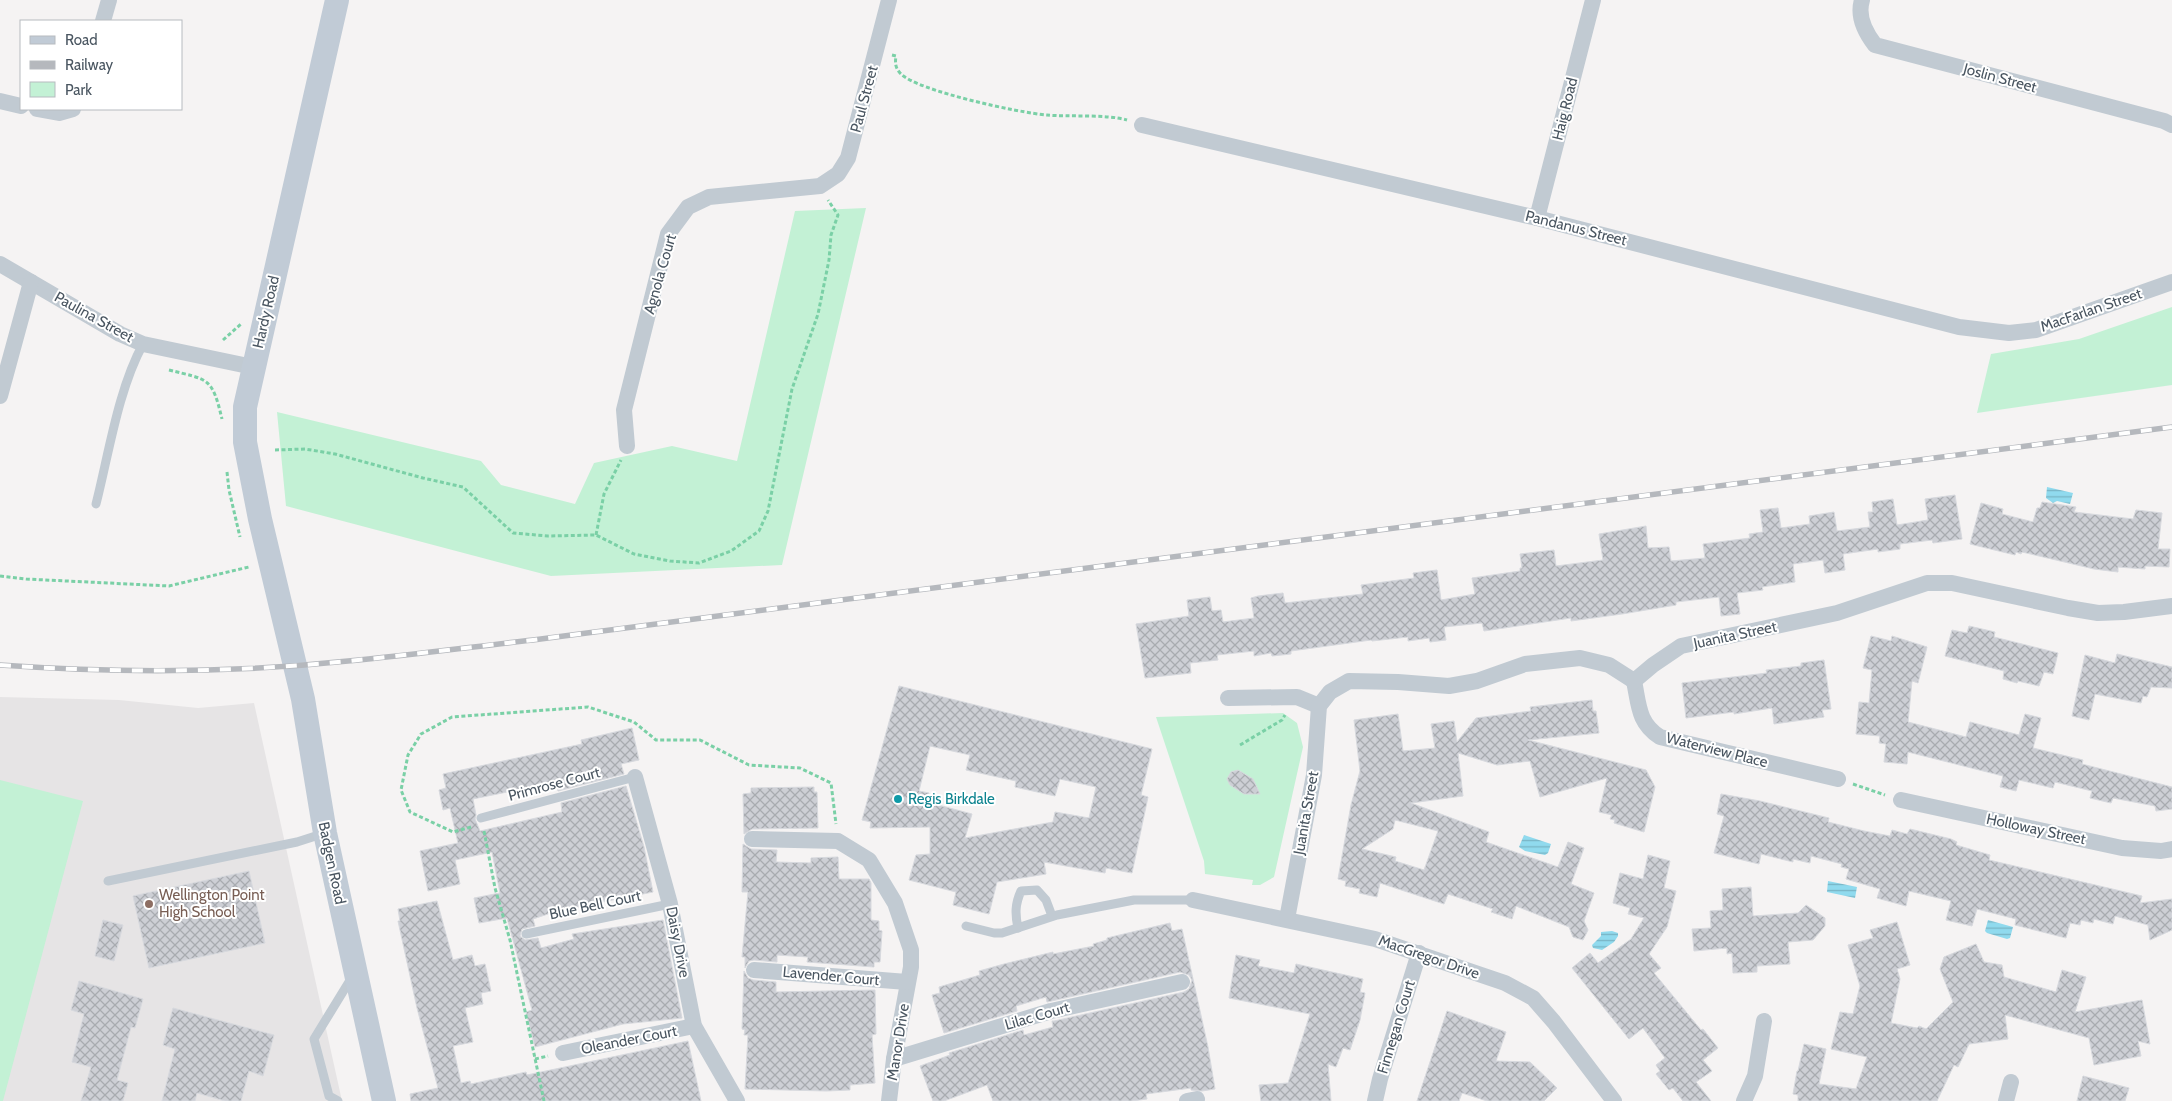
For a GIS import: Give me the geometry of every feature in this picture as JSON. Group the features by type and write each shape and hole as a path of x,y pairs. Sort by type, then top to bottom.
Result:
{"street":[{"path":"104,20 109,0"},
{"name":"Hardy Road","path":"285,625 260,520 245,442 245,407 337,0"},
{"name":"Paul Street","path":"820,186 838,174 848,158 889,0"},
{"name":"Haig Road","path":"1537,218 1593,0"},
{"name":"Joslin Street","path":"1862,0 1860,7 1864,31 1874,45 2154,118 2172,125"},
{"path":"0,101 20,106"},
{"path":"42,110 59,113 70,110"},
{"name":"Pandanus Street","path":"1142,125 1537,218 1959,327 2009,333"},
{"name":"Agnola Court","path":"627,446 624,410 668,234 688,207 709,197 820,186"},
{"name":"Paulina Street","path":"0,264 120,334 143,344 253,367"},
{"path":"0,396 31,282"},
{"name":"MacFarlan Street","path":"2009,333 2036,330 2172,282"},
{"name":"Juanita Street","path":"1634,681 1681,646 1837,613 1927,583 1952,582 2098,613 2172,606"},
{"name":"Badgen Road","path":"285,625 302,699 325,833 384,1101"},
{"path":"1228,698 1298,697 1319,706 1330,692 1349,681 1449,686 1477,681 1525,664 1580,658 1609,665 1634,681"},
{"name":"Waterview Place","path":"1634,681 1642,717 1648,729 1660,737 1838,779"},
{"name":"Juanita Street","path":"1287,919 1314,775 1319,706"},
{"name":"Daisy Drive","path":"635,777 670,904 694,1026 736,1101"},
{"name":"Holloway Street","path":"1901,800 2122,848 2161,851 2172,849"},
{"path":"752,839 838,841"},
{"name":"Manor Drive","path":"838,841 869,860 895,903 911,950 911,967 894,1059 889,1101"},
{"name":"MacGregor Drive","path":"1193,900 1375,939 1506,983 1533,998 1554,1022 1614,1101"},
{"name":"Finnegan Court","path":"1375,1101 1380,1078 1419,953"},
{"name":"Lavender Court","path":"754,970 907,982"},
{"name":"Lilac Court","path":"894,1059 1051,1011 1182,982"},
{"path":"1744,1101 1755,1076 1764,1021"},
{"name":"Oleander Court","path":"563,1053 694,1026"},
{"path":"2006,1101 2011,1082"}],"lane":[{"path":"96,504 126,383 134,360 143,344"},
{"name":"Primrose Court","path":"482,821 635,777"},
{"path":"108,881 297,842 325,833"},
{"path":"1018,928 1015,914 1016,900 1021,891 1037,890 1046,900 1052,916"},
{"path":"966,926 994,933 1002,933 1052,916 1134,900 1193,900"},
{"name":"Blue Bell Court","path":"526,934 670,904"},
{"path":"338,1101 329,1096 314,1039 355,971"}],"path":[{"path":"876,51 896,56 895,66 900,73 912,82 942,91 1018,112 1123,119 1142,125"},
{"path":"134,360 203,378 216,392 223,427"},
{"path":"596,535 604,494 627,446"},
{"path":"227,471 229,490 241,540"},
{"path":"246,558 252,576"},
{"path":"0,576 169,586 249,567"},
{"path":"475,826 453,832 410,812 401,790 408,755 421,734 452,716 588,707 634,722 656,740 700,740 749,764 800,768 831,784 838,841"},
{"path":"1240,745 1282,720 1287,712"},
{"path":"1838,779 1901,800"},
{"path":"482,821 495,888 510,940 544,1101"}],"shaded area":[{"name":"Wellington Point High School","path":"0,697 119,700 198,708 254,703 342,1101 0,1101"}],"green space":[{"path":"866,208 782,565 551,576 286,506 277,412 481,461 501,485 575,504 594,463 672,446 737,461 795,211"},
{"path":"2172,307 2172,385 1977,413 1991,354 2079,339"},
{"path":"1283,713 1297,723 1303,747 1274,877 1260,885 1252,885 1253,880 1205,874 1204,861 1156,717"},
{"path":"0,780 83,801 3,1101 0,1101"}],"water":[{"path":"2047,487 2073,493 2070,504 2057,501 2053,503 2046,498"},
{"path":"1524,835 1551,844 1548,853 1545,855 1525,851 1519,847"},
{"path":"1828,881 1857,887 1855,898 1827,892"},
{"path":"1988,920 2013,927 2010,938 2007,939 1987,933 1985,931"},
{"path":"1612,931 1618,933 1614,942 1602,950 1593,948 1592,945 1601,936 1601,932"}],"building":[{"path":"1955,495 1962,539 1933,543 1932,540 1900,544 1900,549 1878,552 1878,549 1843,554 1845,570 1825,573 1823,560 1793,564 1795,582 1762,587 1763,590 1737,593 1740,614 1721,616 1719,597 1676,602 1676,605 1622,614 1571,621 1571,618 1484,631 1482,623 1444,627 1446,640 1430,642 1429,638 1408,641 1408,637 1291,651 1291,654 1272,656 1271,653 1254,656 1254,651 1217,655 1218,660 1190,663 1191,673 1145,678 1136,624 1189,616 1187,600 1210,597 1212,611 1221,610 1223,622 1254,618 1251,598 1258,596 1283,593 1285,603 1363,594 1361,585 1414,578 1413,573 1437,570 1441,600 1475,594 1472,578 1520,571 1520,568 1522,568 1520,554 1554,550 1556,566 1603,560 1599,534 1646,526 1648,548 1669,547 1671,561 1705,558 1703,544 1750,538 1749,534 1763,532 1760,510 1778,508 1781,528 1810,524 1809,516 1834,512 1837,531 1870,527 1868,512 1873,512 1872,502 1893,499 1897,525 1928,520 1925,499"},
{"path":"2042,502 2076,507 2074,512 2133,519 2136,510 2162,513 2158,549 2170,549 2169,567 2145,566 2145,569 2118,567 2118,572 2094,569 2022,552 2021,554 2016,552 2015,555 1970,544 1981,503 2003,509 2002,514 2033,522 2037,508 2040,508"},
{"path":"1969,626 1995,632 1994,637 2058,653 2053,674 2044,672 2039,686 2018,681 2017,683 2003,679 2004,671 1945,656 1952,630 1967,633"},
{"path":"1871,636 1891,641 1892,636 1927,647 1918,683 1912,681 1908,722 1966,737 1970,722 2019,735 2025,714 2041,718 2033,748 2083,760 2082,764 2172,787 2172,809 2156,811 2155,806 2113,798 2111,803 2090,798 2092,791 2055,782 2053,788 2019,780 2016,791 2000,787 2003,776 1908,752 1907,764 1884,762 1886,744 1879,743 1880,736 1856,734 1859,702 1869,703 1872,670 1863,668"},
{"path":"2117,654 2172,667 2172,688 2151,687 2147,697 2143,696 2141,703 2095,694 2089,720 2072,716 2085,655 2115,663"},
{"path":"1824,660 1831,709 1822,710 1824,717 1774,724 1772,708 1734,714 1734,712 1686,718 1682,683 1767,673 1766,670 1801,666 1801,663"},
{"name":"Regis Birkdale","path":"899,686 1152,749 1141,795 1148,797 1132,873 1106,868 1105,873 1044,862 1046,874 997,882 989,914 953,905 956,892 909,880 916,855 930,854 930,827 870,828 871,822 862,820","holes":["930,746 970,755 966,770 1016,781 1015,787 1055,796 1060,779 1096,787 1089,818 1055,812 1053,822 965,838 972,814 927,802 929,793 919,791"]},
{"path":"1592,700 1593,711 1596,711 1599,733 1528,740 1646,770 1655,787 1644,832 1614,823 1615,820 1610,819 1612,815 1599,812 1607,778 1540,797 1530,761 1497,765 1458,753 1463,796 1411,803 1489,832 1486,842 1558,867 1568,842 1584,848 1571,884 1594,893 1584,921 1588,930 1583,940 1573,937 1569,927 1516,906 1512,919 1491,912 1493,909 1448,894 1444,904 1380,883 1377,897 1359,893 1360,889 1345,886 1346,881 1338,879 1351,805 1360,771 1354,720 1398,714 1403,751 1435,748 1431,724 1454,721 1457,742 1476,718 1531,711 1530,707","holes":["1395,820 1438,831 1424,870 1395,861 1396,857 1362,849 1393,829"]},
{"path":"632,728 639,760 621,764 624,774 558,791 556,782 473,799 475,819 480,831 562,812 561,803 626,786 644,847 653,892 557,911 533,919 535,926 522,929 520,936 525,940 538,938 541,948 574,939 572,934 663,920 682,1018 623,1024 535,1047 526,1012 532,1010 507,918 479,923 474,898 500,893 492,852 455,860 460,884 428,891 420,851 458,843 450,808 443,810 439,790 446,788 443,774 582,744 581,740"},
{"path":"1238,770 1253,779 1260,794 1244,794 1230,785 1227,779 1231,772"},
{"path":"814,787 814,792 817,792 818,828 752,829 744,834 743,794 751,793 751,788"},
{"path":"1721,794 1760,801 1829,818 1828,822 1864,831 1890,836 1892,830 1907,834 1910,829 1951,839 1957,842 1956,845 1990,855 1989,860 2142,896 2140,903 2172,899 2172,930 2150,940 2148,925 2115,916 2113,924 2094,919 2093,923 2081,920 2080,925 2070,923 2066,938 2015,925 2016,919 1977,909 1972,926 1946,920 1951,901 1909,891 1906,906 1877,898 1880,889 1846,879 1849,869 1841,867 1842,864 1811,856 1810,863 1793,859 1793,862 1761,854 1759,864 1714,853 1724,816 1717,814"},
{"path":"743,844 751,849 777,850 776,862 811,863 811,858 838,857 839,879 869,879 871,883 871,920 879,921 879,930 882,931 880,962 874,962 874,967 807,962 808,957 777,955 777,962 754,960 749,961 745,968 745,957 742,957 748,892 742,892"},
{"path":"1648,855 1670,861 1664,888 1676,891 1667,927 1649,954 1661,968 1654,973 1718,1048 1703,1060 1712,1071 1696,1082 1711,1101 1683,1101 1673,1088 1669,1090 1656,1074 1660,1071 1656,1065 1665,1058 1643,1028 1629,1039 1572,968 1590,953 1598,963 1631,939 1644,918 1628,914 1630,908 1613,903 1620,873 1643,879"},
{"path":"249,871 265,943 149,968 133,896"},
{"path":"1751,887 1753,916 1798,913 1806,905 1825,918 1825,926 1813,940 1788,942 1790,964 1757,966 1757,972 1733,973 1732,953 1727,954 1727,948 1694,951 1692,929 1711,928 1710,911 1723,910 1722,889"},
{"path":"437,901 453,960 472,955 475,966 485,964 491,991 481,993 483,1004 465,1008 473,1042 453,1046 461,1083 470,1081 471,1084 526,1072 527,1075 688,1041 701,1101 411,1101 410,1094 438,1088 417,1008 398,921 400,921 398,909"},
{"path":"103,920 123,925 114,961 95,956"},
{"path":"1897,922 1910,965 1897,969 1900,979 1891,1023 1917,1028 1919,1026 1926,1029 1953,1002 1940,969 1944,957 1976,944 1984,962 2002,965 2004,977 2056,992 2062,970 2086,977 2075,1012 2142,1000 2150,1044 2138,1041 2141,1056 2094,1065 2089,1038 2005,1015 2008,1039 1969,1044 1958,1067 1954,1065 1937,1101 1798,1101 1798,1095 1793,1094 1804,1044 1826,1049 1819,1084 1856,1089 1867,1057 1831,1049 1840,1012 1853,1014 1860,986 1848,945 1873,938 1870,930"},
{"path":"1170,923 1172,931 1182,929 1208,1047 1215,1089 1202,1091 1191,1090 1191,1088 1146,1094 1147,1099 1132,1101 993,1101 987,1085 944,1101 933,1101 920,1066 950,1055 949,1053 1023,1030 1024,1035 1053,1027 1052,1021 1184,992 1189,989 1192,980 1189,975 1180,972 1047,1002 1046,997 1016,1006 1017,1011 944,1033 932,995 940,993 939,987 980,975 979,971 1004,964 1053,952 1053,954 1094,946 1093,944 1107,940 1107,938"},
{"path":"1236,955 1260,960 1258,966 1294,973 1296,964 1363,979 1360,992 1365,993 1360,1020 1350,1050 1343,1048 1336,1067 1328,1064 1331,1101 1261,1101 1259,1085 1288,1083 1310,1014 1229,998"},
{"path":"744,971 748,978 753,980 776,982 776,992 875,990 876,1034 872,1035 875,1083 850,1085 850,1090 745,1089 748,1035 744,1035 745,1030 742,1029"},
{"path":"79,981 143,999 135,1028 131,1027 117,1080 128,1083 123,1101 81,1101 91,1067 72,1062 84,1014 71,1010"},
{"path":"173,1008 274,1035 263,1076 249,1071 241,1101 225,1101 197,1093 195,1101 162,1101 175,1049 163,1045"},
{"path":"1447,1011 1506,1032 1496,1061 1530,1062 1557,1088 1544,1101 1487,1101 1462,1093 1459,1101 1417,1101"},
{"path":"2083,1076 2129,1088 2125,1101 2077,1101"}],"railway":[{"path":"0,665 130,670 218,670 305,665 394,656 533,640 2172,427"}],"place":[{"name":"Regis Birkdale","path":"898,799"},
{"name":"Wellington Point High School","path":"149,904"}]}
